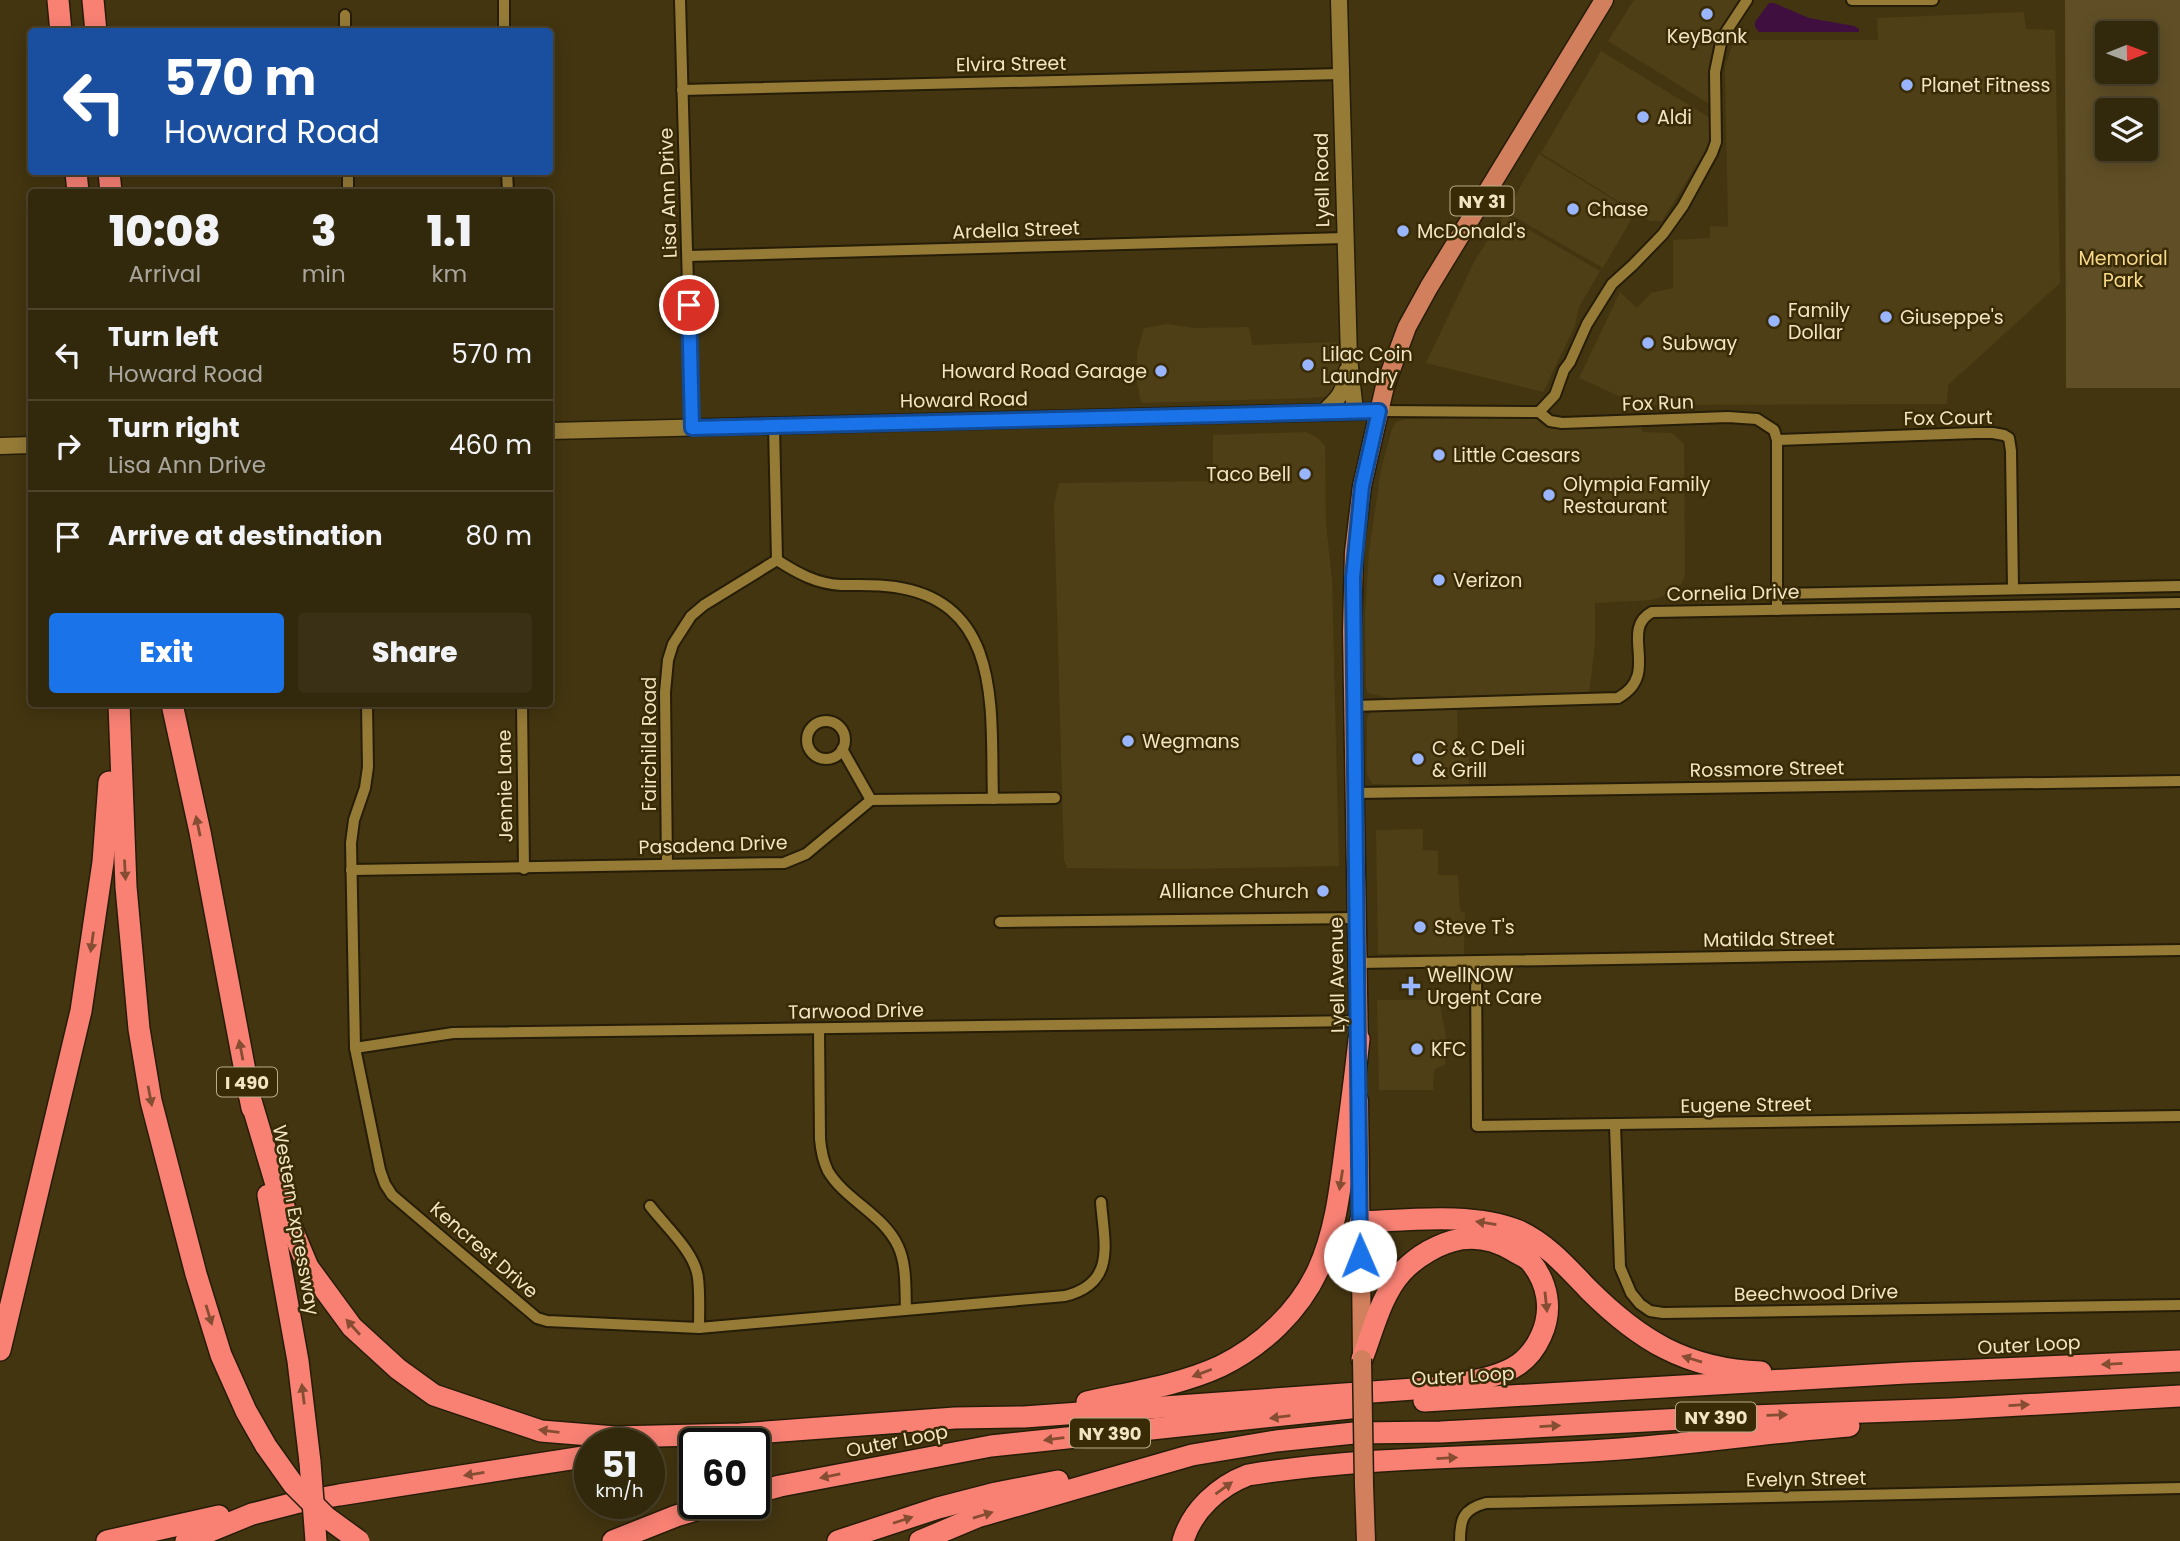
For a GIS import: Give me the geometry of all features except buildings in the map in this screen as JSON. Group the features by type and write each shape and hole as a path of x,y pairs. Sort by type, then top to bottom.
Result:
{"highway":[{"path":"58,0 61,28"},
{"path":"93,0 96,28"},
{"path":"0,1350 81,1011 103,862 117,707"},
{"path":"117,707 126,887 139,1029 151,1101 196,1273 221,1355 246,1411 266,1446 302,1492 326,1517 359,1541"},
{"name":"Western Expressway","path":"173,707 200,832 299,1361 316,1541"},
{"path":"1024,1417 1185,1379 1221,1366 1261,1340 1295,1307 1319,1268 1338,1202 1359,1030"},
{"path":"249,1094 275,1181 308,1267 352,1327 398,1369 434,1395 541,1431 615,1437 679,1435"},
{"path":"0,1306 41,1178"},
{"path":"1360,1222 1461,1220 1500,1225 1518,1231 1539,1242 1639,1334 1664,1349 1703,1363 1751,1372 1906,1373"},
{"path":"770,1432 955,1418 1024,1417 1443,1387 1495,1375 1518,1365 1536,1348 1546,1325 1549,1303 1542,1280 1528,1259 1498,1241 1463,1238 1430,1250 1401,1273 1387,1294 1362,1359"},
{"name":"Outer Loop","path":"770,1489 991,1446 1407,1402 1906,1373 2180,1361"},
{"path":"1443,1387 1470,1399"},
{"name":"NY 390","path":"920,1541 977,1517 1192,1455 1276,1441 1354,1433 1441,1432 2180,1396"},
{"path":"1183,1541 1199,1510 1219,1491 1248,1475 1335,1465 1701,1443 1813,1429 1910,1421 1951,1409"},
{"path":"838,1541 938,1508 996,1493 1192,1455"},
{"path":"186,1541 252,1514 339,1494 574,1458"},
{"path":"309,1541 310,1462"},
{"path":"107,1541 226,1514 252,1514"},
{"path":"613,1541 679,1515"}],"main road":[{"name":"Lyell Road","path":"1339,0 1349,358 1355,411"},
{"name":"NY 31","path":"1379,411 1407,327 1604,0"},
{"name":"Lyell Road","path":"1324,412 1345,387 1349,358"},
{"name":"Howard Road","path":"553,430 1379,411"},
{"name":"Lyell Avenue","path":"1366,1541 1352,595 1362,486 1379,411"},
{"path":"0,446 28,445"}],"street":[{"path":"504,0 504,28"},
{"name":"Lisa Ann Drive","path":"680,0 692,428"},
{"path":"1538,411 1555,395 1587,324 1612,284 1663,234 1683,206 1712,153 1716,142 1715,72 1723,38 1747,0"},
{"path":"1852,0 1933,0"},
{"path":"345,15 345,28"},
{"name":"Elvira Street","path":"682,90 1341,74"},
{"name":"Ardella Street","path":"688,256 1345,238"},
{"name":"Fox Run","path":"1379,411 1538,411 1550,421 1562,423 1728,417 1757,419 1774,430 1777,440"},
{"path":"774,426 778,560 798,574 838,585 894,586 924,593 944,604 962,622 982,655 987,673 993,799"},
{"name":"Fox Court","path":"1777,440 1975,433 2004,435 2009,438 2012,589"},
{"path":"1777,440 1777,610"},
{"name":"Fairchild Road","path":"667,864 665,692 668,660 673,644 691,616 704,605 778,560"},
{"path":"1777,594 2180,586"},
{"name":"Cornelia Drive","path":"1354,706 1618,698 1633,687 1637,678 1638,624 1652,612 2180,604"},
{"name":"Kencrest Drive","path":"367,707 368,766 351,843 355,1048 380,1170 393,1195 537,1318 547,1321 699,1328 1065,1296 1079,1292 1096,1279 1102,1266 1105,1252 1101,1202"},
{"name":"Jennie Lane","path":"522,707 524,869"},
{"path":"842,749 871,800 1055,798"},
{"name":"Rossmore Street","path":"1355,793 2180,781"},
{"name":"Pasadena Drive","path":"351,870 784,863 806,855 871,800"},
{"path":"1000,922 1357,918"},
{"name":"Matilda Street","path":"1358,963 2180,950"},
{"name":"Eugene Street","path":"1476,962 1477,1126 2180,1116"},
{"path":"819,1029 822,1157 828,1171 839,1184 893,1237 903,1262 906,1309"},
{"name":"Tarwood Drive","path":"355,1048 453,1033 819,1029 1359,1030"},
{"name":"Beechwood Drive","path":"1615,1125 1620,1267 1631,1293 1650,1311 1663,1313 2180,1305"},
{"path":"650,1206 693,1260 698,1277 699,1328"},
{"name":"Evelyn Street","path":"1460,1541 1461,1521 1465,1514 1475,1506 1486,1503 2180,1489"}],"shaded area":[{"path":"1634,0 1740,0 1714,42 1709,70 1711,105 1608,41"},
{"path":"1769,3 1809,18 1854,26 1859,32 1759,32 1755,22"},
{"path":"2024,12 2026,29 2055,30 2060,283 1948,385 1947,404 1639,405 1579,378 1620,292 1637,308 1651,293 1673,288 1673,240 1710,238 1710,226 1728,227 1725,67 1734,40 1878,40 1877,18"},
{"path":"1601,51 1710,118 1710,143 1662,221 1650,221 1541,153"},
{"path":"1539,154 1635,213 1603,268 1506,212"},
{"path":"1504,215 1600,271 1579,307 1575,326 1543,392 1426,363 1475,260"},
{"path":"1167,324 1194,328 1249,327 1252,345 1338,342 1339,384 1331,396 1311,398 1141,403 1137,381 1137,352 1144,328"},
{"path":"1640,416 1642,432 1672,433 1684,444 1685,576 1672,593 1652,600 1595,603 1595,644 1589,695 1392,699 1368,693 1365,615 1369,551 1381,469 1396,422 1405,419"},
{"path":"1306,432 1318,438 1325,446 1326,524 1332,580 1339,866 1067,868 1064,860 1054,504 1059,483 1213,481 1213,435"},
{"path":"1457,708 1458,751 1469,751 1469,787 1372,784 1367,774 1367,718 1370,712"},
{"path":"1423,829 1423,850 1438,851 1438,875 1458,875 1460,911 1465,913 1464,954 1378,954 1376,830"},
{"path":"1377,1000 1439,1000 1446,1036 1445,1064 1434,1070 1433,1090 1379,1090"}],"green space":[{"name":"Memorial Park","path":"2065,0 2180,0 2180,388 2066,388"}],"place":[{"name":"KeyBank","path":"1707,14"},
{"name":"Planet Fitness","path":"1907,85"},
{"name":"Aldi","path":"1643,117"},
{"name":"Chase","path":"1573,209"},
{"name":"McDonald's","path":"1403,231"},
{"name":"Giuseppe's","path":"1886,317"},
{"name":"Family Dollar","path":"1774,321"},
{"name":"Subway","path":"1648,343"},
{"name":"Lilac Coin Laundry","path":"1308,365"},
{"name":"Howard Road Garage","path":"1161,371"},
{"name":"Little Caesars","path":"1439,455"},
{"name":"Taco Bell","path":"1305,474"},
{"name":"Olympia Family Restaurant","path":"1549,495"},
{"name":"Verizon","path":"1439,580"},
{"name":"Wegmans","path":"1128,741"},
{"name":"C & C Deli & Grill","path":"1418,759"},
{"name":"Alliance Church","path":"1323,891"},
{"name":"Steve T's","path":"1420,927"},
{"name":"WellNOW Urgent Care","path":"1411,986"},
{"name":"KFC","path":"1417,1049"}],"route":[{"path":"689,305 692,428 1379,411 1362,486 1353,578 1360,1256"}]}
